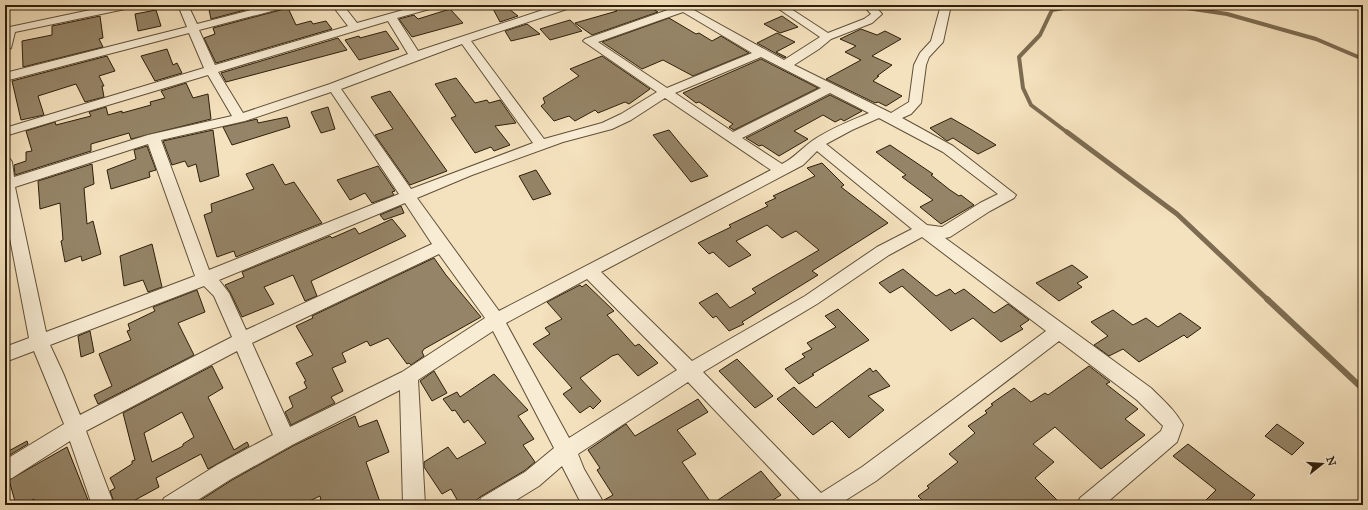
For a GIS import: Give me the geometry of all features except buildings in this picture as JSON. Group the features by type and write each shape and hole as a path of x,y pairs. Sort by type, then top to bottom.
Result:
{"street":[{"path":"5,48 7,30 130,5"},
{"path":"183,5 212,70 240,118"},
{"path":"5,77 283,5"},
{"path":"337,5 355,26"},
{"path":"5,132 355,26 432,5"},
{"path":"6,185 153,138 240,118 334,87 415,56 569,5"},
{"path":"778,5 827,37"},
{"path":"785,65 815,47 827,37 868,21 877,14 868,5"},
{"path":"172,505 224,472 285,439 409,377 496,320 798,162 817,144 847,127 906,111 915,103 920,65 924,56 937,42 946,5"},
{"path":"489,505 532,479 566,451 690,371 811,300 883,251 923,230 945,233 985,207 1009,195 953,153 885,116 761,53 688,7 588,41 781,170"},
{"path":"391,16 415,56"},
{"path":"464,40 541,145"},
{"path":"5,355 204,279 467,172 541,145 607,126 626,117 665,93 761,53"},
{"path":"334,87 442,246 459,266 496,320 566,451 576,475 594,505"},
{"path":"733,137 831,88"},
{"path":"153,138 204,279 211,282 221,293 285,439"},
{"path":"817,144 923,230 1144,394 1167,416 1173,425 1170,436 1088,505"},
{"path":"5,162 6,185 39,342 54,374 75,427 103,505"},
{"path":"5,471 75,427 242,340 442,246"},
{"path":"590,272 690,371 820,505 869,474 1059,331"},
{"path":"409,377 414,505"}],"waterway":[{"path":"1068,133 1031,105 1023,88 1019,57 1040,35 1052,10 1081,5"},
{"path":"1166,5 1227,14 1316,39 1363,59"},
{"path":"1067,132 1177,214 1268,300"},
{"path":"1267,299 1363,389"}]}
